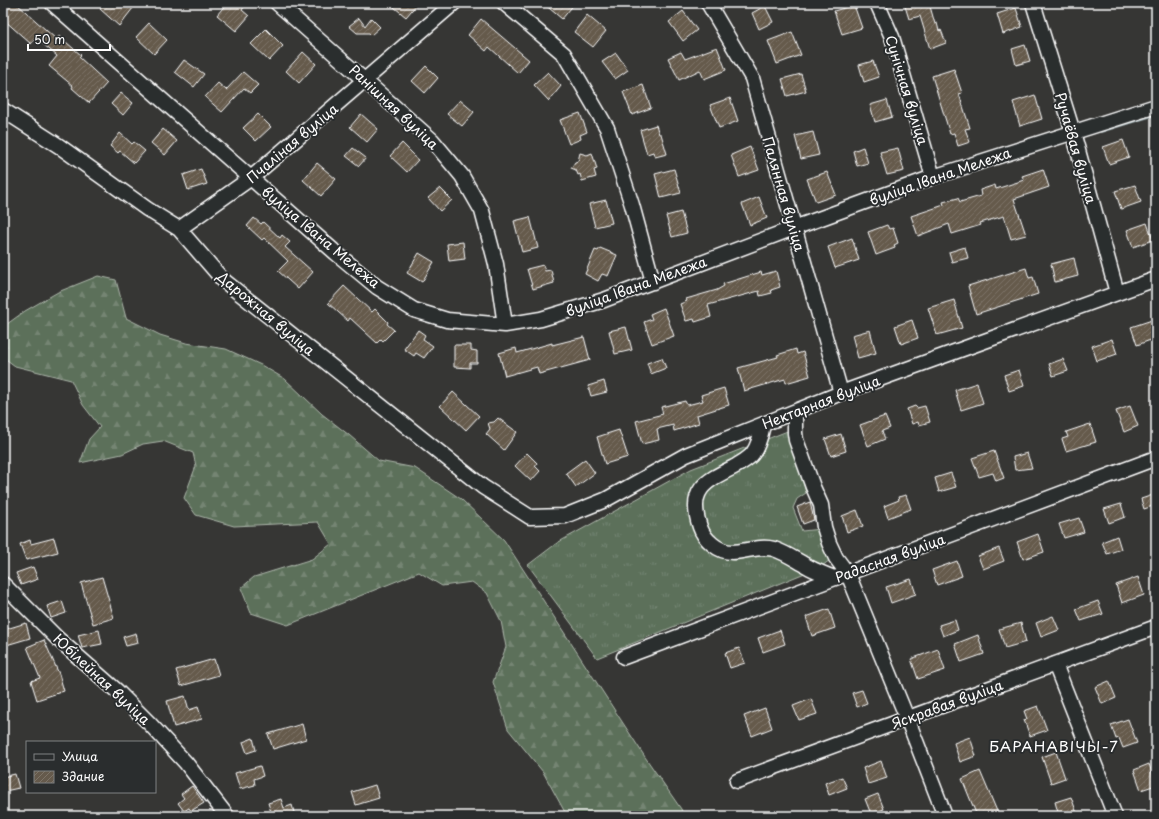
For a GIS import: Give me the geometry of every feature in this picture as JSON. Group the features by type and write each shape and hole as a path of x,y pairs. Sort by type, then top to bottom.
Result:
{"street":[{"name":"вуліца Івана Мележа","path":"52,3 336,254 377,287 414,310 447,320 505,325 541,319 575,310 933,177 1156,106"},
{"name":"Ранішняя вуліца","path":"277,3 366,80 432,140 462,176 482,211 496,264 505,325"},
{"name":"Пчаліная вуліца","path":"178,229 251,178 454,3"},
{"path":"504,3 564,54 607,128 632,205 653,282"},
{"name":"Палянная вуліца","path":"708,3 752,78 841,393"},
{"name":"Сунічная вуліца","path":"877,3 892,38 933,177"},
{"name":"Ручаёвая вуліца","path":"1032,3 1073,132 1117,293"},
{"name":"Дарожная вуліца","path":"3,110 59,146 147,209 178,229 223,280 483,487 530,517"},
{"name":"Нектарная вуліца","path":"530,517 565,516 605,500 686,455 841,393 1156,279"},
{"path":"795,412 796,440 813,487 822,505 824,527 841,576 907,718 945,816"},
{"path":"763,425 761,435 753,453 748,459 712,478 705,483 700,490 696,497 695,506 701,530 714,546 727,552 761,548 774,549 841,576"},
{"name":"Радасная вуліца","path":"624,657 1156,458"},
{"name":"Юбілейная вуліца","path":"3,584 58,639 117,691 150,724 186,763 227,816"},
{"name":"Яскравая вуліца","path":"737,781 1156,627"},
{"path":"1055,664 1115,816"}],"green space":[{"path":"98,276 116,280 126,318 160,335 186,343 226,349 261,365 285,379 322,414 379,461 415,468 461,499 504,540 645,757 681,809 684,816 567,816 543,772 508,729 493,682 506,647 501,621 487,593 472,582 442,586 419,572 288,625 251,613 241,588 254,577 312,559 331,544 318,522 234,526 196,515 184,498 196,466 193,453 163,441 143,444 122,454 80,463 89,439 100,427 83,405 71,380 15,366 3,357 3,327 25,311 58,292"},
{"path":"790,430 806,493 797,499 793,508 802,531 821,529 834,557 822,566 597,658 528,565 557,543 691,469"}],"building":[{"path":"3,3 16,3 56,39 59,36 81,55 79,57 107,83 89,103 72,88 73,86 49,66 57,56 36,38 31,44 3,19"},
{"path":"105,3 137,3 119,26 100,9"},
{"path":"227,3 239,3 244,7 242,10 249,16 236,31 217,15"},
{"path":"389,3 418,3 406,17"},
{"path":"543,3 575,3 562,19"},
{"path":"904,3 929,3 935,24 937,23 939,31 941,30 946,43 930,49 920,16 909,19"},
{"path":"854,5 862,28 842,34 834,11"},
{"path":"765,6 773,22 759,29 752,13"},
{"path":"1016,8 1022,27 1003,34 997,14"},
{"path":"683,11 697,30 683,41 669,22"},
{"path":"587,15 606,31 593,47 574,32"},
{"path":"359,18 365,26 371,18 380,27 371,35 369,33 357,33 349,26"},
{"path":"481,19 529,60 518,73 489,47 486,51 468,35"},
{"path":"149,23 167,40 154,54 136,37"},
{"path":"266,29 283,46 269,61 251,44"},
{"path":"792,32 801,55 777,64 768,41"},
{"path":"1025,45 1030,61 1016,65 1012,49"},
{"path":"717,47 726,70 704,79 700,70 679,80 668,58 681,52 685,59"},
{"path":"303,52 316,64 299,83 286,71"},
{"path":"616,53 628,70 615,79 602,62"},
{"path":"184,60 204,74 194,87 175,72"},
{"path":"873,61 879,77 864,82 859,65"},
{"path":"426,66 438,78 425,93 412,81"},
{"path":"954,69 962,93 959,94 970,128 965,129 970,142 958,146 954,133 950,134 932,76"},
{"path":"243,72 258,85 250,93 244,88 222,112 205,97 218,83 226,90"},
{"path":"548,72 561,86 549,101 534,85"},
{"path":"801,74 806,91 787,96 782,79"},
{"path":"643,85 651,108 632,115 623,92"},
{"path":"121,93 133,103 123,115 111,104"},
{"path":"1035,95 1042,119 1020,126 1013,102"},
{"path":"730,98 738,121 719,128 710,105"},
{"path":"460,100 474,112 462,126 447,114"},
{"path":"887,100 892,117 875,122 870,105"},
{"path":"580,113 587,132 580,135 581,139 569,144 560,120"},
{"path":"258,114 271,127 256,141 243,128"},
{"path":"361,114 378,129 367,142 350,127"},
{"path":"656,125 659,134 661,134 667,154 655,157 653,152 647,154 640,130"},
{"path":"163,129 177,141 165,155 151,143"},
{"path":"813,132 819,155 801,159 795,136"},
{"path":"120,133 132,144 134,142 145,151 134,163 120,151 118,153 110,146"},
{"path":"1123,140 1129,157 1109,164 1103,147"},
{"path":"402,143 418,160 407,172 390,156"},
{"path":"750,147 759,170 739,177 731,155"},
{"path":"863,147 868,163 857,166 853,151"},
{"path":"353,148 366,158 359,166 346,156"},
{"path":"898,148 904,171 887,175 880,152"},
{"path":"580,153 587,155 592,153 597,169 594,170 596,177 582,181 580,174 578,175 576,170 571,168 575,162 578,161"},
{"path":"317,163 336,179 321,196 303,180"},
{"path":"201,169 207,184 188,190 183,175"},
{"path":"674,169 681,193 661,198 655,174"},
{"path":"1043,169 1049,187 1014,199 1026,235 1011,239 1004,216 980,223 981,225 952,234 949,224 918,236 911,216 944,205 943,202 958,198 960,202 981,196 980,190 995,185 996,189 1024,180 1022,176"},
{"path":"827,172 836,195 816,202 807,179"},
{"path":"1135,185 1141,202 1121,209 1115,191"},
{"path":"440,188 452,200 440,211 428,198"},
{"path":"759,197 767,218 750,225 742,204"},
{"path":"606,200 612,223 595,227 589,204"},
{"path":"681,212 687,233 672,237 666,216"},
{"path":"530,217 538,248 522,252 514,221"},
{"path":"254,218 261,224 263,222 280,238 282,235 290,242 285,247 313,272 298,289 278,271 288,261 264,238 262,240 247,226"},
{"path":"1147,223 1153,240 1133,247 1127,230"},
{"path":"887,225 889,229 893,228 898,243 894,245 895,248 876,255 868,232"},
{"path":"852,238 859,260 835,268 828,247"},
{"path":"463,242 465,259 449,261 447,244"},
{"path":"965,247 968,258 952,262 949,252"},
{"path":"600,248 617,255 608,276 602,274 598,281 585,274 595,250 598,251"},
{"path":"419,253 434,262 422,282 407,273"},
{"path":"1074,258 1078,276 1055,282 1051,264"},
{"path":"543,265 545,271 551,270 554,283 533,289 527,269"},
{"path":"1026,268 1029,278 1033,277 1038,294 976,314 968,286"},
{"path":"776,271 780,287 771,290 772,293 760,296 759,291 708,305 711,317 695,322 694,319 686,321 680,304 687,301 686,299 717,290 724,286 723,284 761,272 762,275"},
{"path":"344,286 372,312 375,309 394,330 383,341 381,339 377,343 350,318 348,321 328,303"},
{"path":"954,300 962,328 937,335 928,308"},
{"path":"664,308 674,336 652,344 644,322 652,319 650,314"},
{"path":"912,320 918,338 901,344 895,326"},
{"path":"1152,320 1156,338 1137,345 1131,327"},
{"path":"626,327 632,350 615,354 609,331"},
{"path":"418,330 425,335 423,339 433,346 424,358 416,353 414,356 404,349"},
{"path":"870,330 876,353 858,358 852,335"},
{"path":"584,337 590,360 539,374 537,367 505,376 499,353 516,348 517,353 552,343 552,345"},
{"path":"1112,339 1117,354 1097,361 1092,346"},
{"path":"454,345 471,345 471,350 477,351 477,363 470,363 470,368 454,367"},
{"path":"796,349 797,354 803,352 810,376 786,383 785,379 744,391 738,368 778,357 777,355"},
{"path":"662,358 666,368 651,374 647,363"},
{"path":"1063,359 1068,371 1053,376 1049,364"},
{"path":"1019,370 1024,386 1009,391 1004,375"},
{"path":"604,381 607,392 591,396 588,386"},
{"path":"977,383 983,403 961,410 955,390"},
{"path":"724,388 729,405 697,415 699,423 674,431 673,425 657,429 659,440 642,444 636,421 663,414 661,407 685,401 687,405 703,401 701,395"},
{"path":"453,392 479,416 466,430 440,406"},
{"path":"915,406 917,408 925,406 930,422 919,425 918,422 912,424 907,409"},
{"path":"1130,406 1138,426 1124,432 1116,411"},
{"path":"885,416 890,428 882,431 885,439 868,446 860,425"},
{"path":"498,418 517,432 504,450 486,434 490,429 488,423 494,422"},
{"path":"1090,424 1096,442 1066,451 1062,439 1068,437 1066,432"},
{"path":"619,430 628,457 605,464 597,437"},
{"path":"841,434 846,451 831,456 825,439"},
{"path":"994,451 1004,478 996,481 993,473 979,477 972,458"},
{"path":"527,453 537,463 535,466 540,471 531,481 515,466"},
{"path":"1027,453 1032,468 1015,470 1013,457"},
{"path":"585,459 595,473 576,487 566,473"},
{"path":"951,473 956,487 939,492 935,478"},
{"path":"1156,494 1156,505 1144,509 1141,499"},
{"path":"906,495 911,509 888,518 884,506 899,500 898,497"},
{"path":"810,502 814,520 803,524 797,507"},
{"path":"1121,504 1125,517 1109,523 1104,509"},
{"path":"857,510 863,526 847,532 842,516"},
{"path":"1079,518 1084,532 1064,538 1059,524"},
{"path":"1038,534 1044,552 1023,559 1017,542"},
{"path":"1117,536 1121,549 1107,554 1102,542"},
{"path":"54,538 58,552 26,560 20,544 30,540 31,544"},
{"path":"999,548 1004,561 983,569 978,556"},
{"path":"957,561 962,576 937,585 932,570"},
{"path":"33,567 38,579 21,585 16,573"},
{"path":"102,577 114,618 93,624 81,583"},
{"path":"1138,577 1144,595 1122,603 1116,585"},
{"path":"911,579 916,594 891,603 886,587"},
{"path":"62,601 66,613 51,618 47,606"},
{"path":"1098,601 1103,614 1081,621 1076,609"},
{"path":"829,609 835,628 812,636 806,617"},
{"path":"1053,616 1059,630 1041,637 1036,623"},
{"path":"955,620 958,630 943,636 939,625"},
{"path":"26,623 30,638 3,646 3,630"},
{"path":"1021,623 1026,642 1005,648 999,629"},
{"path":"99,630 102,644 82,648 78,635"},
{"path":"780,630 785,644 763,652 758,638"},
{"path":"136,633 138,643 126,646 123,637"},
{"path":"978,635 984,654 961,662 955,644"},
{"path":"44,640 59,674 64,691 37,700 31,681 40,678 27,647"},
{"path":"739,648 745,663 730,668 725,653"},
{"path":"938,649 945,670 918,679 911,659"},
{"path":"214,659 219,675 181,686 176,670"},
{"path":"1109,681 1116,698 1102,704 1095,687"},
{"path":"862,690 867,703 857,707 852,693"},
{"path":"185,696 189,710 198,707 202,719 174,727 167,701"},
{"path":"811,699 817,714 799,720 793,706"},
{"path":"1038,706 1047,730 1030,736 1024,720 1027,719 1024,711"},
{"path":"765,708 772,728 752,736 744,716"},
{"path":"1128,719 1137,743 1123,748 1119,738 1116,739 1111,725"},
{"path":"302,724 306,739 273,749 268,734"},
{"path":"970,737 976,756 960,762 954,743"},
{"path":"253,738 256,750 247,753 243,742"},
{"path":"1056,752 1065,778 1051,783 1042,757"},
{"path":"881,761 887,778 868,784 863,768"},
{"path":"1149,764 1156,785 1141,790 1134,770"},
{"path":"260,766 263,776 254,779 255,785 240,789 235,773"},
{"path":"980,771 999,816 977,816 962,779"},
{"path":"15,774 19,788 5,791 3,777"},
{"path":"842,777 847,788 829,795 825,783"},
{"path":"375,785 379,798 356,805 352,792"},
{"path":"192,786 204,803 191,811 189,808 184,811 178,803 184,798 181,794"},
{"path":"878,794 884,809 871,814 865,799"},
{"path":"1071,797 1078,816 1059,816 1055,802"},
{"path":"281,799 284,808 292,805 295,816 264,816 264,814 271,812 268,803"}],"waterway":[{"path":"1101,131 1156,114"}],"district":[{"name":"БАРАНАВІЧЫ-7","path":"1054,745"}]}
